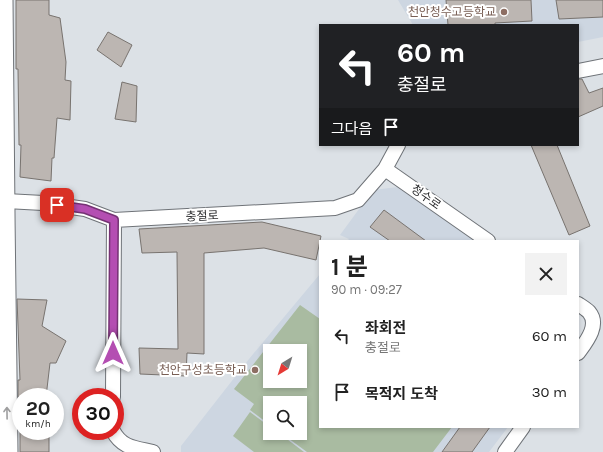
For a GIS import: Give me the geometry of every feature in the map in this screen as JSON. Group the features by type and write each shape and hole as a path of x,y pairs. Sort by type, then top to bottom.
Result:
{"street":[{"path":"3,0 6,201 4,248 8,452"},
{"path":"579,71 603,66"},
{"path":"385,169 397,146"},
{"name":"충절로","path":"6,201 44,203 85,209 114,220 335,208 358,200 385,169"},
{"name":"청수로","path":"385,169 487,240"},
{"path":"113,388 114,220"},
{"path":"579,305 589,312 593,324 589,338 579,352"},
{"path":"505,452 522,428"},
{"path":"118,440 126,446 153,452"}],"shaded area":[{"name":"천안청수고등학교","path":"398,0 603,0 603,37 579,42 579,24 412,24"},
{"path":"398,187 475,240 348,240 349,239 340,235 373,190"},
{"name":"천안구성초등학교","path":"319,275 319,428 507,428 489,452 181,452 181,446 249,359"}],"green space":[{"path":"300,305 319,318 319,428 451,428 433,452 307,452 291,440 307,440 307,396 263,396 263,420 250,410 254,404 234,389 263,352 263,388 307,388 307,344 269,344"},
{"path":"250,412 263,422 263,440 288,440 304,452 254,452 233,436"}],"building":[{"path":"16,0 49,0 49,15 60,18 66,62 65,80 71,81 70,120 57,118 51,181 20,177 21,145 19,145 18,69 16,69"},
{"path":"446,0 531,0 532,21 495,24 448,24"},
{"path":"556,0 603,0 603,17 559,19"},
{"path":"108,32 132,45 121,67 97,50"},
{"path":"579,79 582,79 589,93 603,88 603,106 579,117"},
{"path":"122,82 137,86 136,122 115,119"},
{"path":"531,146 557,146 590,226 569,235"},
{"path":"384,210 425,240 389,240 370,227"},
{"path":"262,222 321,236 316,260 264,248 204,253 204,354 187,353 186,376 140,374 139,348 178,349 177,252 142,253 139,229"},
{"path":"17,299 47,300 42,326 66,341 56,363 50,363 47,388 18,388 18,380 20,380"},
{"path":"459,428 489,428 472,452 442,452"},
{"path":"20,440 49,440 49,452 20,452"}],"place":[{"name":"천안청수고등학교","path":"504,12"},
{"name":"천안구성초등학교","path":"255,370"}],"route":[{"path":"57,205 85,209 114,220 113,353"}]}
